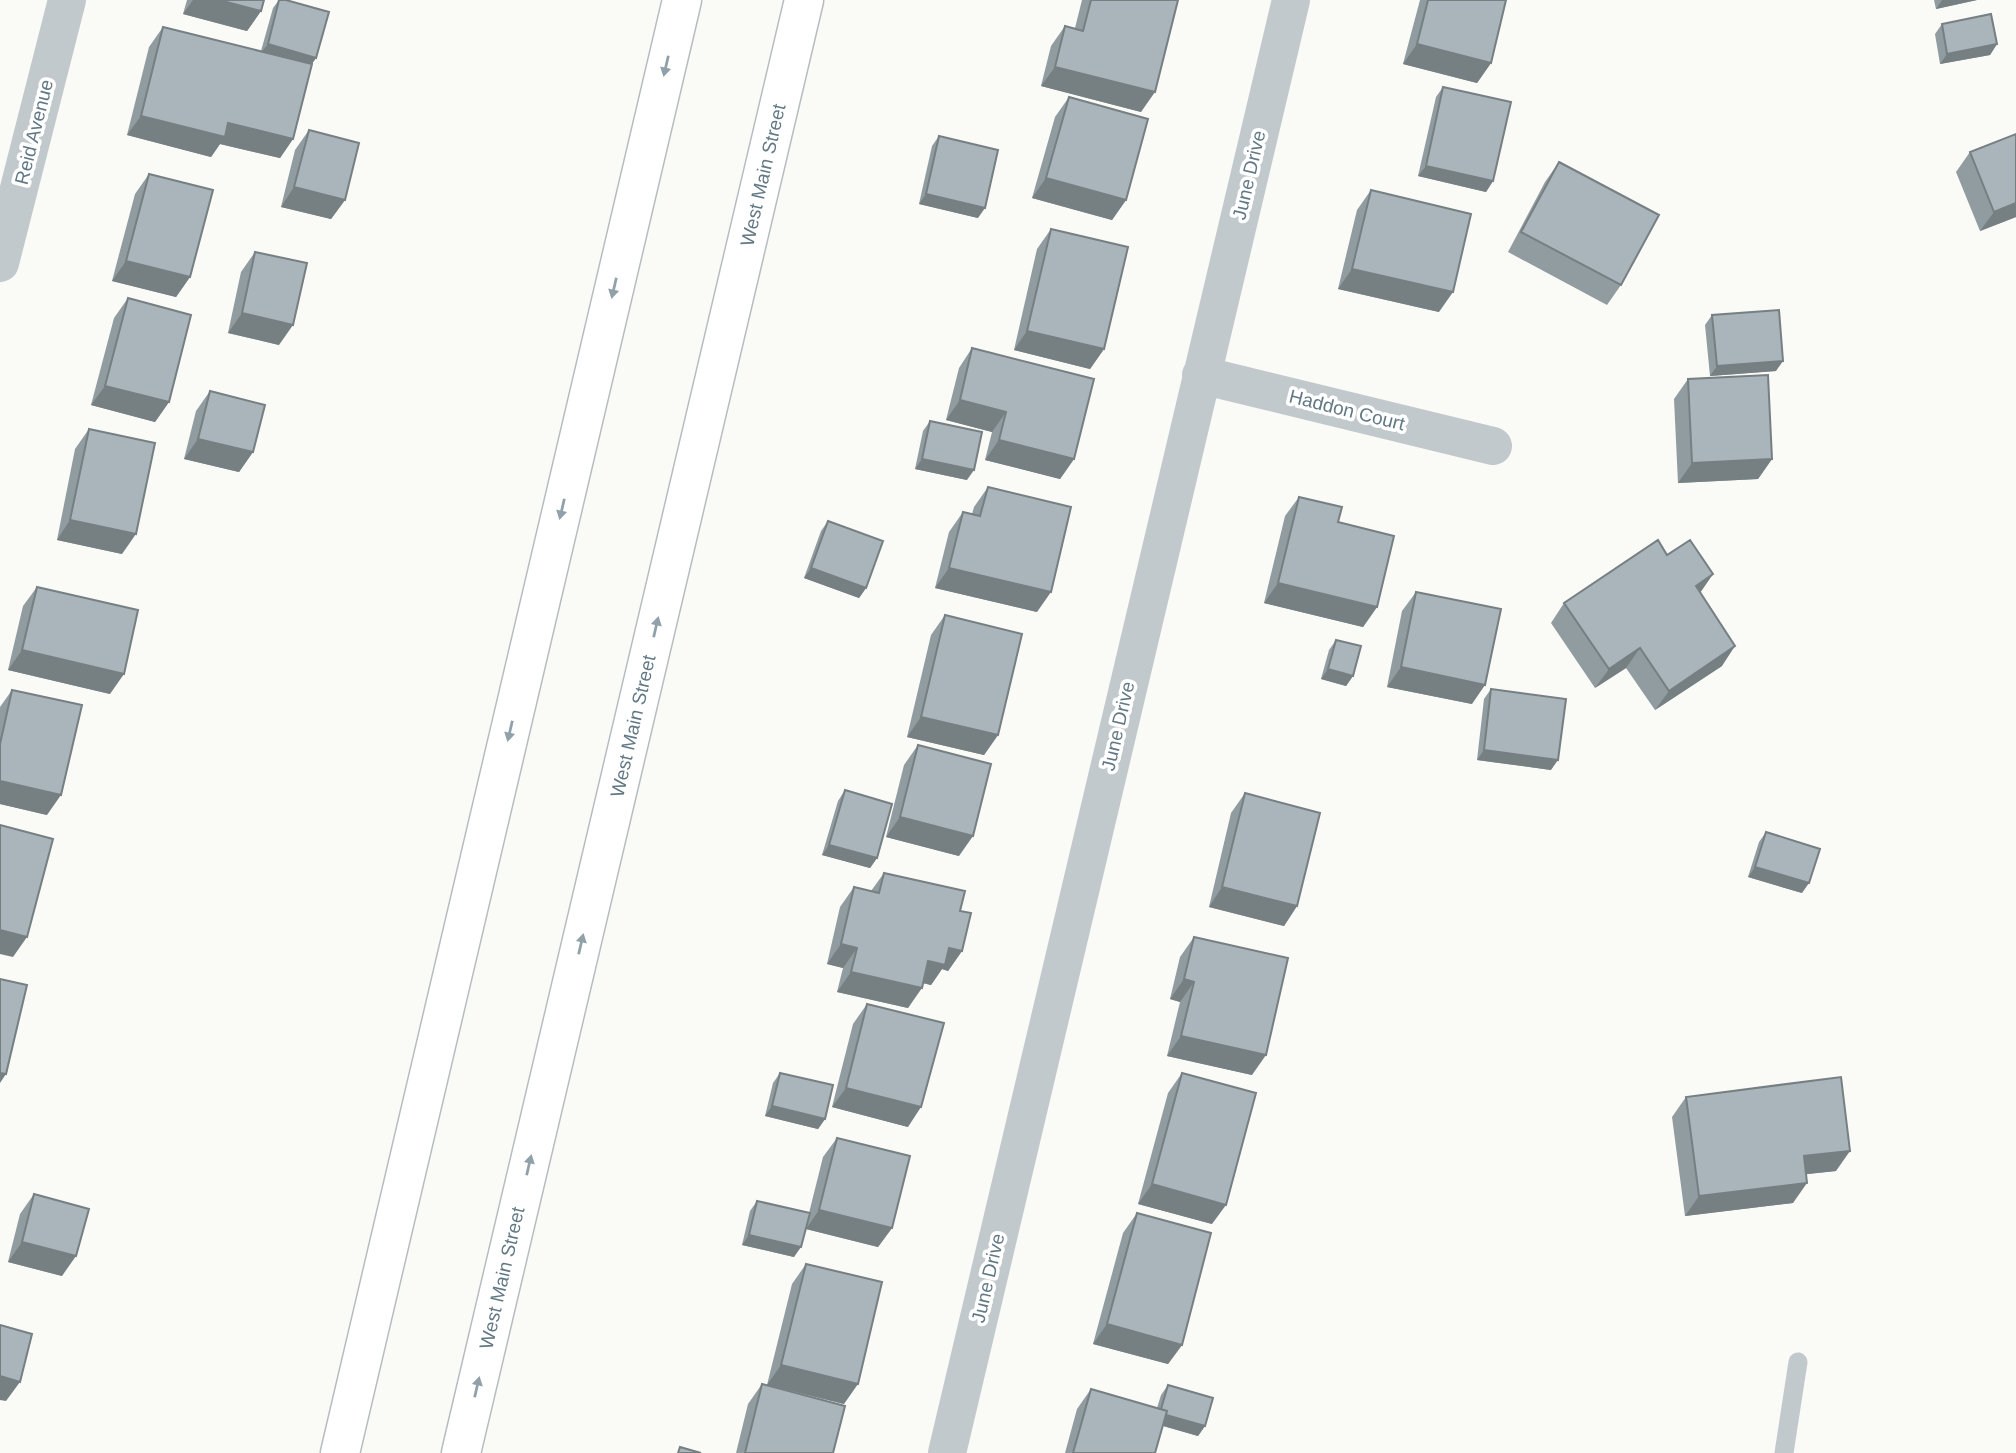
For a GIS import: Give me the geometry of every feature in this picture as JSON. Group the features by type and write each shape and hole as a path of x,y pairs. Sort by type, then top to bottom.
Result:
{"main road":[{"path":"340,1453 682,0"},
{"name":"West Main Street","path":"461,1453 804,0"}],"street":[{"name":"Reid Avenue","path":"0,263 67,0"},
{"name":"June Drive","path":"947,1453 1291,0"},
{"name":"Haddon Court","path":"1201,375 1493,446"}],"lane":[{"path":"1784,1453 1798,1362"}],"building":[{"path":"219,0 264,0 261,11"},
{"path":"279,0 329,12 316,58 268,44"},
{"path":"1091,0 1178,0 1155,92 1055,67 1065,26 1083,31"},
{"path":"1428,0 1506,0 1491,63 1417,44"},
{"path":"1991,14 1997,44 1947,54 1942,24"},
{"path":"163,27 312,64 293,139 228,123 225,137 141,116"},
{"path":"1443,87 1511,102 1493,181 1426,166"},
{"path":"1069,97 1148,119 1126,200 1046,178"},
{"path":"309,130 359,143 345,200 294,187"},
{"path":"2016,134 2016,203 1994,212 1970,152"},
{"path":"939,136 998,150 985,208 926,194"},
{"path":"1559,162 1659,215 1621,285 1521,232"},
{"path":"149,174 213,190 190,277 126,261"},
{"path":"1371,190 1471,214 1453,292 1352,269"},
{"path":"1051,229 1128,247 1104,349 1027,331"},
{"path":"255,252 307,263 293,325 242,313"},
{"path":"128,298 191,315 169,402 105,386"},
{"path":"1779,310 1783,361 1717,366 1712,315"},
{"path":"972,348 1094,379 1074,459 999,440 1006,412 960,400"},
{"path":"1768,375 1772,459 1692,463 1688,379"},
{"path":"210,391 265,405 253,452 198,439"},
{"path":"930,421 982,432 974,470 922,459"},
{"path":"89,429 155,443 136,534 70,520"},
{"path":"988,487 1071,507 1051,592 949,568 963,512 980,516"},
{"path":"1299,497 1342,507 1338,522 1394,536 1377,607 1278,583"},
{"path":"828,521 883,541 866,588 811,568"},
{"path":"1658,540 1667,555 1690,540 1713,574 1696,586 1735,646 1669,691 1640,648 1609,669 1564,603"},
{"path":"37,587 138,610 124,674 22,650"},
{"path":"1416,592 1501,609 1485,685 1401,667"},
{"path":"945,615 1022,634 998,735 921,717"},
{"path":"1336,640 1361,646 1353,676 1328,669"},
{"path":"1491,689 1566,699 1558,760 1484,750"},
{"path":"12,690 82,705 61,795 0,781 0,744"},
{"path":"918,745 991,764 973,836 900,817"},
{"path":"845,790 892,804 877,858 829,845"},
{"path":"1245,793 1320,813 1297,906 1222,887"},
{"path":"0,825 53,839 27,937 0,930"},
{"path":"1766,832 1820,849 1809,883 1755,867"},
{"path":"884,873 965,891 960,911 971,913 962,951 949,948 945,965 928,961 922,988 851,972 857,948 841,944 854,887 879,893"},
{"path":"1194,937 1288,958 1266,1055 1181,1036 1194,982 1184,979"},
{"path":"0,979 27,985 6,1074 0,1073"},
{"path":"867,1004 944,1023 921,1107 846,1088"},
{"path":"780,1073 833,1085 825,1119 772,1106"},
{"path":"1182,1073 1256,1093 1226,1205 1152,1184"},
{"path":"1841,1077 1850,1151 1804,1156 1807,1183 1699,1196 1686,1097"},
{"path":"837,1138 910,1156 892,1228 819,1210"},
{"path":"34,1194 89,1209 76,1256 22,1242"},
{"path":"757,1201 810,1213 801,1247 749,1235"},
{"path":"1137,1213 1211,1233 1182,1345 1107,1324"},
{"path":"806,1264 882,1282 858,1384 781,1365"},
{"path":"0,1325 32,1334 20,1382 0,1376"},
{"path":"762,1384 845,1406 833,1453 745,1453"},
{"path":"1168,1385 1213,1398 1205,1426 1166,1415 1167,1411 1161,1409"},
{"path":"1091,1389 1167,1411 1155,1453 1073,1453"},
{"path":"680,1447 701,1453 678,1453"}]}
